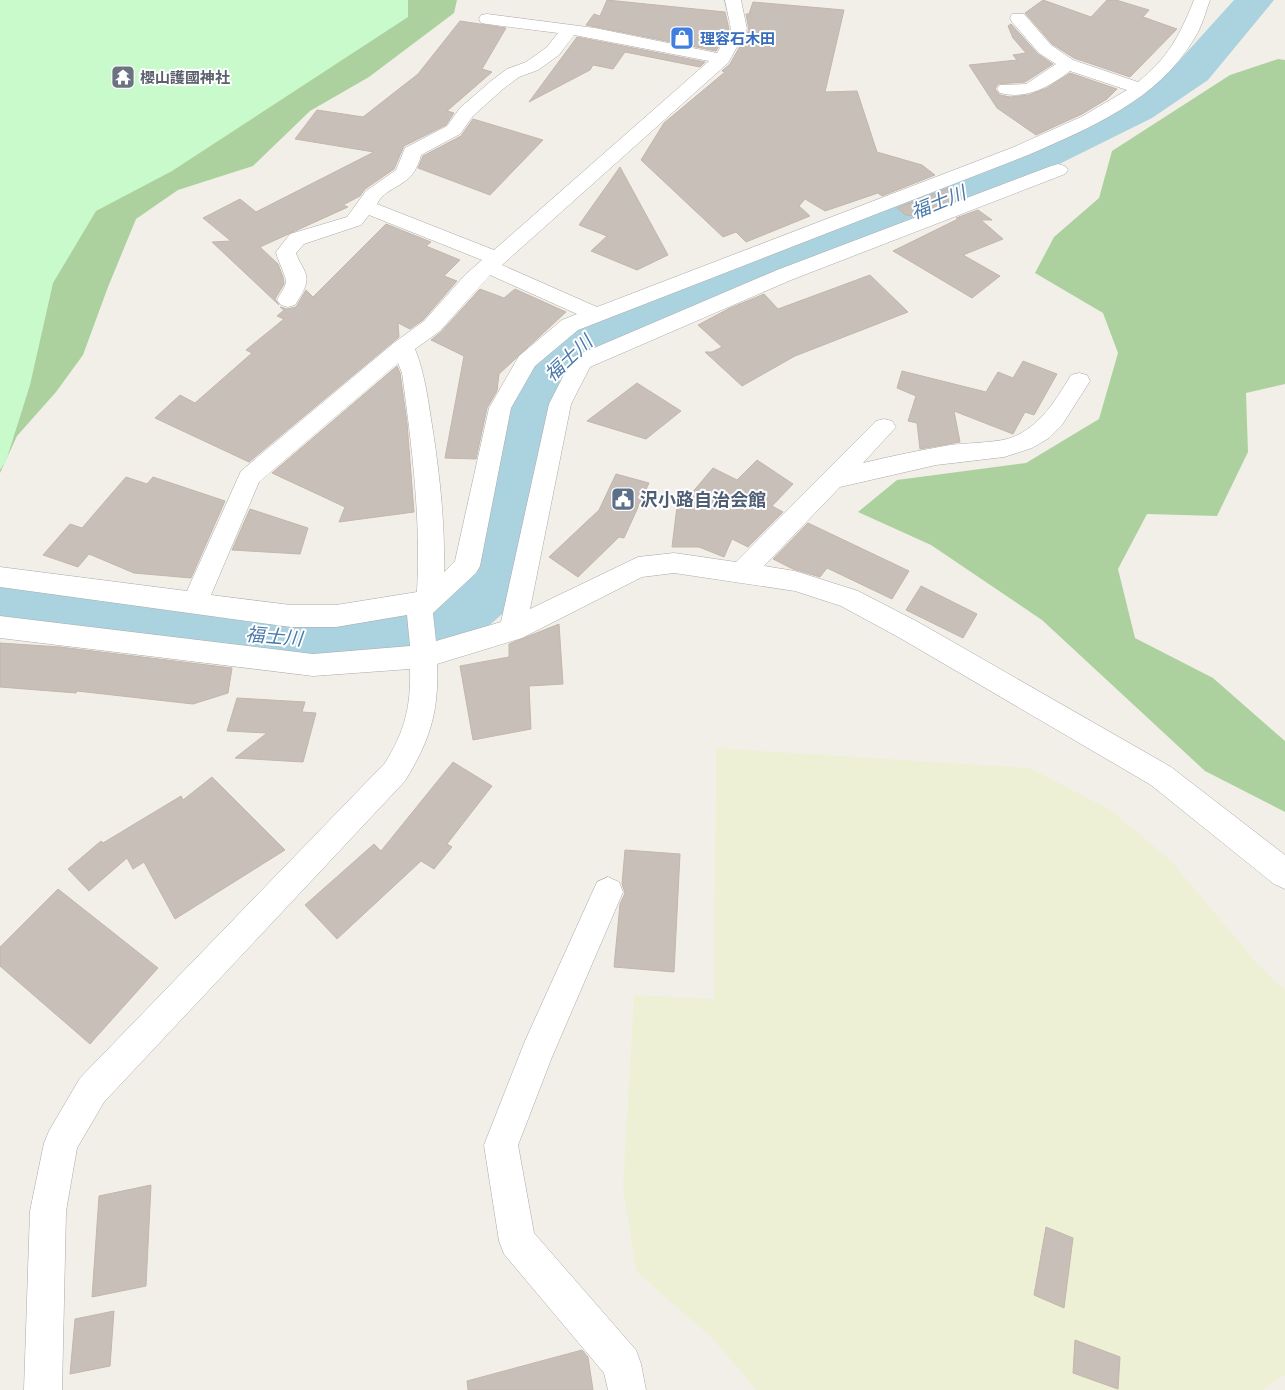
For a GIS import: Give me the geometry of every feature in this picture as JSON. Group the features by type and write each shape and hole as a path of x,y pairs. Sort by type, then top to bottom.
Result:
{"street":[{"path":"195,602 249,477 403,347 432,326 473,279 722,59 739,29 733,0"},
{"path":"0,576 291,616 336,616 425,605 467,566 500,408 527,360 570,325 1021,152 1064,133 1118,104 1161,72 1186,40 1202,0"},
{"path":"1018,18 1045,50 1067,64 1140,88"},
{"path":"486,20 595,33 722,59"},
{"path":"288,300 297,281 296,274 289,265 286,252 297,239 354,221 366,207 372,194 400,178 411,160 412,152 454,130 466,112 513,72 532,66 554,51 569,30"},
{"path":"1006,89 1029,89 1052,76 1067,64"},
{"path":"513,630 560,404 581,362 784,275 1058,170"},
{"path":"366,207 492,262 597,315"},
{"path":"43,1390 48,1211 61,1143 92,1090 395,772 410,746 421,714 425,605 432,545 427,473 413,374 403,347"},
{"path":"832,480 894,465 953,454 1000,451 1033,437 1062,411 1079,382"},
{"path":"741,573 884,427"},
{"path":"0,628 313,665 424,648 513,630 638,566 674,562 795,581 849,598 909,630 1161,776 1285,874"},
{"path":"608,892 537,1053 501,1145 517,1241 622,1364 627,1390"}],"green space":[{"path":"0,0 457,0 454,13 369,77 310,111 253,166 178,190 136,219 83,355 56,392 17,436 0,473"},
{"path":"0,0 408,0 408,17 172,171 96,211 53,283 30,385 6,461 0,470"},
{"path":"1278,59 1285,60 1285,384 1246,393 1248,452 1217,516 1147,514 1118,569 1135,638 1213,678 1285,741 1285,812 1205,771 1042,620 931,545 858,512 897,480 1026,463 1099,419 1118,353 1103,313 1035,273 1054,237 1099,198 1112,151 1230,75"},
{"path":"716,748 1030,768 1111,810 1171,861 1256,962 1285,990 1285,1375 1263,1390 756,1390 713,1339 636,1271 623,1188 634,995 714,999"}],"building":[{"path":"607,0 725,12 729,29 716,51 586,25 594,14 600,16"},
{"path":"1043,0 1091,17 1107,0 1116,0 1149,10 1143,17 1177,29 1130,77 1074,58 1052,44 1025,13"},
{"path":"753,2 844,10 825,92 857,91 877,152 922,165 935,175 882,196 878,193 825,211 805,199 799,206 810,216 746,242 736,232 723,237 641,160 664,123 725,72 722,71 730,64 749,30 746,14 749,14"},
{"path":"460,21 506,28 482,69 492,72 447,111 454,113 446,125 404,146 394,169 365,189 360,196 343,205 348,207 260,247 278,264 283,277 284,284 275,299 279,305 212,242 231,241 203,218 240,199 256,212 374,152 295,139 317,110 363,117 418,74"},
{"path":"1011,24 1038,54 1053,64 1025,82 998,84 995,89 1000,95 1010,97 1029,95 1047,88 1070,73 1117,89 1107,99 1082,114 1036,135 997,108 969,65 1017,60 1013,55 1026,53 1013,38 1008,26"},
{"path":"577,37 705,62 700,67 625,52 613,69 593,65 590,70 529,102"},
{"path":"473,119 543,140 490,195 418,168 423,156 461,136"},
{"path":"620,167 668,255 637,270 591,251 607,236 579,225"},
{"path":"951,187 963,197 914,216 906,215 897,208"},
{"path":"978,210 992,220 981,220 1003,239 963,255 1000,276 972,298 893,251 960,218 956,218"},
{"path":"386,224 431,242 426,246 460,260 444,276 457,281 423,320 410,329 398,323 399,337 249,462 155,418 180,395 195,403 252,353 246,350 284,319 277,316 284,310 280,307 287,309 296,307 306,290 313,297"},
{"path":"870,275 908,312 795,356 742,386 705,352 712,352 722,347 698,325 730,308 764,294 778,309"},
{"path":"480,289 504,298 515,289 566,312 499,374 497,391 487,408 476,459 445,458 464,356 431,340 441,332"},
{"path":"1023,361 1057,374 1034,415 1025,412 1013,434 954,411 960,442 920,449 917,423 908,421 916,396 897,388 902,371 986,392 998,372 1013,378"},
{"path":"397,366 400,373 407,423 414,512 339,522 345,507 272,473"},
{"path":"637,383 681,411 646,439 587,421"},
{"path":"757,460 793,484 772,506 783,512 748,547 732,539 724,557 699,547 672,547 679,490 691,494 713,468 737,480"},
{"path":"616,474 649,483 624,538 619,537 578,577 549,557 599,510"},
{"path":"126,477 147,484 153,477 225,501 191,578 134,573 89,554 78,567 43,555 70,524 82,528"},
{"path":"250,509 308,528 300,554 232,550"},
{"path":"808,523 909,571 892,599 827,568 820,577 793,569 773,559"},
{"path":"921,586 977,614 963,638 906,610"},
{"path":"559,624 563,684 529,686 531,729 473,740 460,666 509,657 509,644"},
{"path":"0,643 60,647 232,668 228,693 193,704 77,691 76,693 0,687"},
{"path":"237,698 305,702 302,712 316,713 303,762 235,758 267,733 227,731"},
{"path":"453,762 492,786 447,844 452,847 434,869 421,861 337,939 305,905 374,844 381,851"},
{"path":"212,777 285,850 175,919 144,862 133,869 127,858 89,891 68,869 101,841 103,843 181,796 183,800"},
{"path":"625,850 680,854 674,972 614,967 620,904 625,893 622,884"},
{"path":"58,889 158,968 90,1044 0,966 0,947"},
{"path":"151,1185 146,1286 92,1297 99,1196"},
{"path":"1046,1227 1073,1238 1064,1308 1034,1295"},
{"path":"114,1311 110,1366 70,1374 75,1319"},
{"path":"1075,1340 1120,1357 1118,1389 1073,1373"},
{"path":"582,1350 588,1357 593,1390 468,1390 467,1381"}],"waterway":[{"name":"福士川","path":"0,604 300,640 368,637 462,612 487,590 507,549 524,405 554,365 588,334 659,309 905,213 922,209 987,182 1137,109 1193,71 1255,0"}],"place":[{"name":"理容石木田","path":"682,38"},
{"name":"櫻山護國神社","path":"123,77"},
{"name":"沢小路自治会館","path":"623,499"}]}
